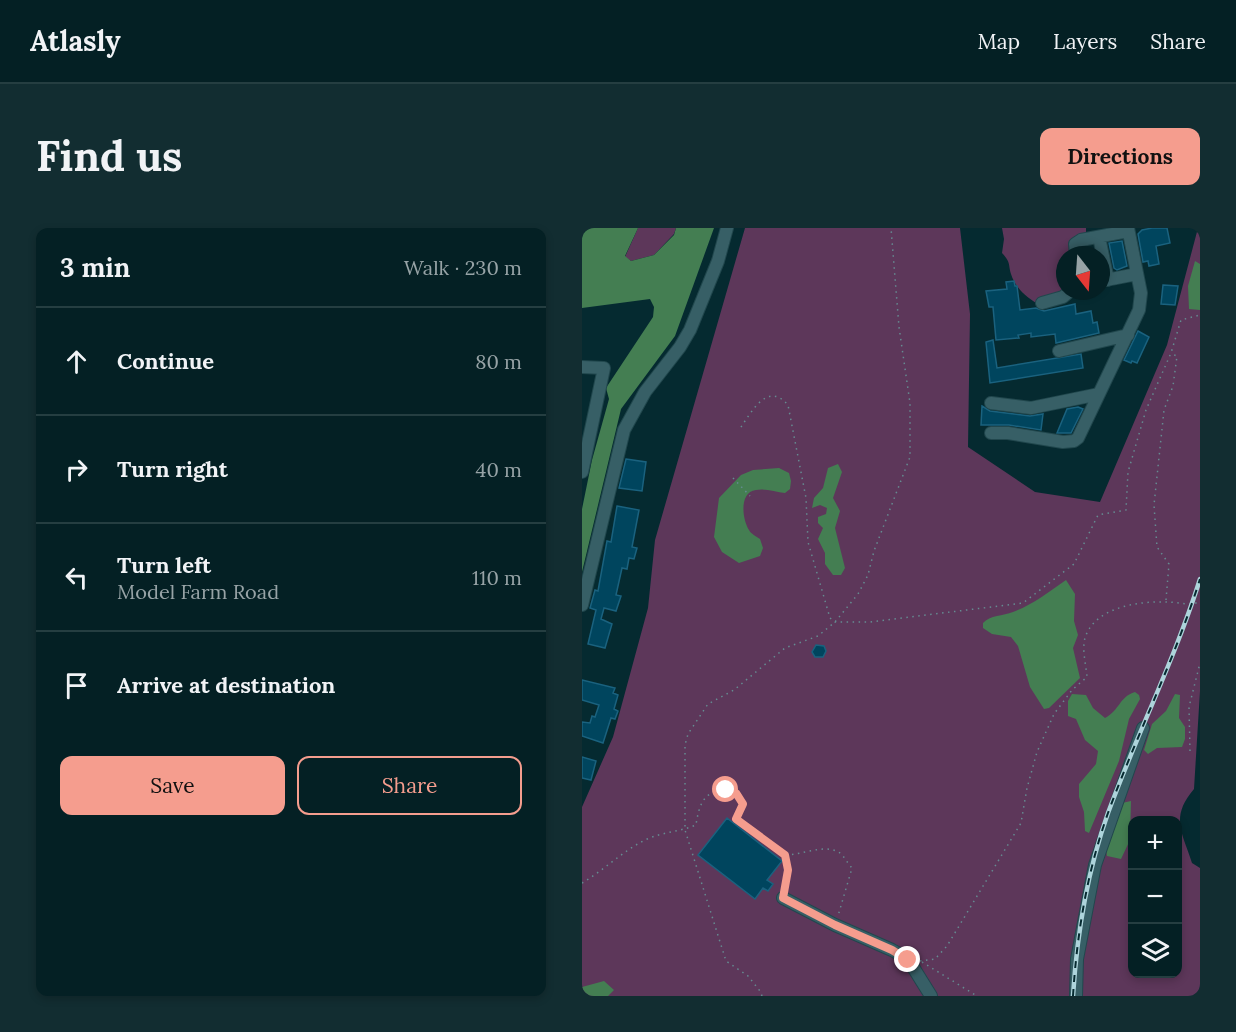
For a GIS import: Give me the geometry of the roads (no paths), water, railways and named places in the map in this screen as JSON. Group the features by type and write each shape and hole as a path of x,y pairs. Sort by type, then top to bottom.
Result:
{"street":[{"path":"582,605 624,430 645,392 680,347 690,330 718,261 727,228"},
{"path":"991,433 1008,433 1063,442 1074,441 1078,438 1128,335 1139,310 1141,293 1128,230 1078,242 1075,246"},
{"path":"1099,237 1100,246"},
{"path":"1110,279 1137,274"},
{"path":"1042,303 1056,299"},
{"path":"1059,351 1128,335"},
{"path":"582,367 604,368 585,441 582,472"},
{"path":"991,403 1031,408 1098,394"},
{"path":"1076,996 1077,959 1095,865 1143,728"},
{"path":"783,898 835,925 892,950 908,960 931,996"}],"railway":[{"path":"1073,996 1084,903 1101,835 1200,579"}]}
